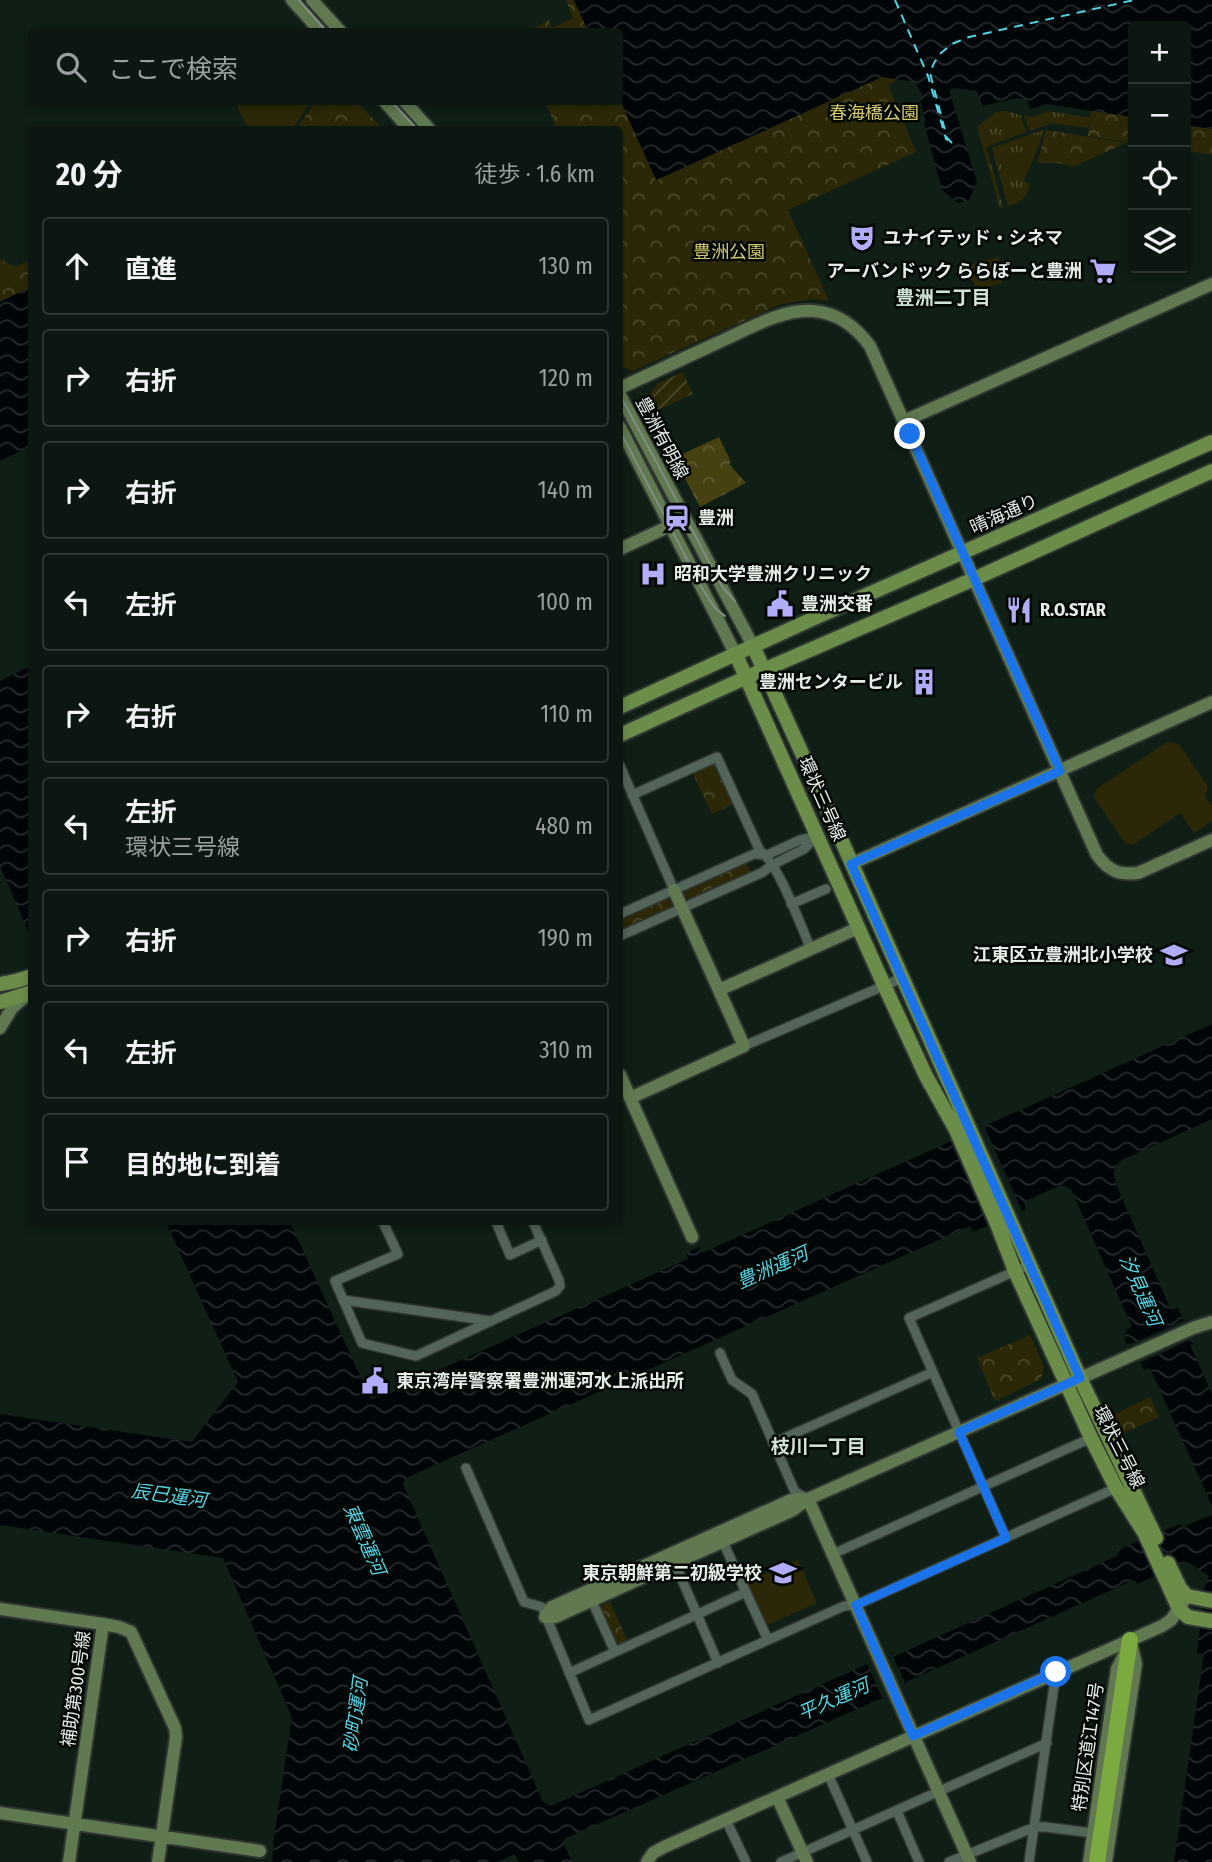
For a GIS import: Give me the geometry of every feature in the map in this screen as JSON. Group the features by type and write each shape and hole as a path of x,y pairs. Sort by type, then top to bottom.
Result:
{"highway":[{"path":"1097,1862 1130,1640"}],"main road":[{"name":"晴海通り","path":"623,706 1212,442"},
{"path":"1152,469 1147,478 1148,486 1160,493 1165,491"},
{"path":"623,734 1212,471"},
{"path":"1113,486 1126,486 1134,492 1132,501 1124,509"},
{"name":"環状三号線","path":"753,646 902,978 1003,1221 1030,1265 1091,1438 1116,1488 1149,1532"},
{"name":"環状三号線","path":"736,654 926,1076 962,1127"},
{"path":"0,984 28,977"},
{"path":"0,1002 28,993"},
{"name":"環状三号線","path":"1003,1221 1015,1271 1073,1381 1167,1573 1195,1601"},
{"path":"1195,1601 1188,1617 1206,1621"}],"street":[{"path":"292,0 317,28"},
{"path":"312,0 337,28"},
{"path":"388,105 406,126"},
{"path":"408,105 426,126"},
{"path":"904,421 1212,284"},
{"path":"623,387 792,312 811,310 845,320 870,346 1097,855 1114,871 1138,873 1212,840"},
{"name":"豊洲有明線","path":"623,401 753,646"},
{"name":"豊洲有明線","path":"623,433 736,654"},
{"path":"623,548 670,526"},
{"path":"851,864 1212,702"},
{"path":"632,794 717,757 760,851 767,855 778,875 811,949"},
{"path":"623,773 744,1046"},
{"path":"623,913 754,854 767,855 836,828"},
{"path":"623,935 763,872 772,864 804,849 817,836"},
{"path":"791,904 826,889"},
{"path":"719,990 858,928"},
{"path":"630,1098 902,978"},
{"path":"0,1028 12,1008 28,995"},
{"path":"623,1081 692,1237"},
{"path":"384,1225 398,1254 335,1280 362,1343 415,1356 556,1291 560,1286 559,1280 534,1225"},
{"path":"497,1225 510,1255 542,1240"},
{"path":"1006,1538 909,1318 1030,1265"},
{"path":"343,1300 491,1321"},
{"path":"1193,1328 1212,1314"},
{"path":"545,1617 552,1607 723,1542 793,1510 808,1499 1193,1328 1212,1322"},
{"path":"720,1353 732,1380 752,1394 795,1492 808,1499 968,1858"},
{"path":"773,1443 933,1372"},
{"path":"832,1554 1091,1438"},
{"path":"466,1468 524,1602 542,1607 589,1720 844,1606 856,1605 1116,1488"},
{"path":"545,1617 555,1617 592,1601 790,1500 808,1499"},
{"path":"723,1542 768,1640"},
{"path":"673,1559 718,1663"},
{"path":"569,1672 746,1592"},
{"path":"592,1601 615,1652"},
{"path":"647,1862 653,1853 1162,1626 1195,1601"},
{"name":"補助第300号線","path":"0,1609 103,1624 69,1862"},
{"path":"103,1624 131,1632 175,1728 176,1737 158,1862"},
{"name":"特別区道江147号","path":"1088,1862 1117,1670 1130,1640"},
{"name":"特別区道江147号","path":"1107,1862 1136,1664 1130,1640"},
{"path":"1029,1862 1056,1672"},
{"path":"781,1862 804,1857 853,1830 1047,1743"},
{"path":"828,1774 867,1862"},
{"path":"777,1797 804,1857"},
{"path":"897,1811 919,1862"},
{"path":"0,1813 260,1851"},
{"path":"726,1820 746,1862"},
{"path":"949,1862 968,1858 1035,1827 1093,1833"}],"green space":[{"path":"566,0 574,0 587,28 552,28 573,18"},
{"path":"549,20 552,28 534,28"},
{"name":"豊洲公園","path":"882,77 896,81 888,85 916,152 788,210 829,301 810,299 779,305 632,371 623,367 623,126 556,126 546,105 623,105 657,180"},
{"path":"236,105 308,105 295,126 247,126"},
{"path":"313,105 360,105 380,126 298,126"},
{"path":"1091,110 1128,116 1128,142 1088,136"},
{"path":"1049,111 1090,118 1088,128 1052,123 1029,131 1024,115 1032,117"},
{"path":"996,112 1021,115 1026,132 986,147 1003,207 1000,208 977,127"},
{"path":"1191,126 1212,129 1212,155 1191,152"},
{"path":"1043,130 1024,181 1029,184 1027,192 1019,201 1008,206 992,148"},
{"path":"1046,130 1126,143 1072,167 1059,163 1037,163"},
{"path":"999,257 1002,283 977,290 965,266"},
{"path":"0,259 15,267 28,261 28,288 0,301"},
{"path":"683,372 693,394 649,414 641,399 650,394 658,383"},
{"path":"719,437 731,462 729,464 746,483 700,507 674,458"},
{"path":"1167,742 1179,744 1208,787 1205,796 1212,806 1212,821 1194,833 1180,813 1133,845 1125,843 1094,797 1096,789"},
{"path":"716,763 734,804 712,814 692,772"},
{"path":"744,862 749,867 747,876 691,900 685,897 685,889"},
{"path":"666,898 672,902 670,911 623,933 623,916"},
{"path":"1030,1335 1044,1367 1041,1379 995,1401 977,1358"},
{"path":"1150,1397 1159,1417 1121,1434 1115,1414"},
{"path":"798,1560 817,1603 765,1626 746,1582"},
{"path":"610,1602 628,1642 616,1648 598,1607"}],"water":[{"path":"574,0 1212,0 1212,129 1191,126 1191,21 1128,21 1128,116 1047,104 1030,109 1027,100 1018,98 983,106 977,91 957,88 949,90 977,182 969,200 958,203 942,190 924,123 926,122 920,99 923,96 915,82 882,77 656,180 622,105 623,28 587,28"},
{"path":"28,288 28,447 0,461 0,302"},
{"path":"28,667 28,930 0,866 0,681"},
{"path":"1212,1024 1212,1119 1122,1160 1114,1173 1116,1184 1171,1310 1178,1308 1194,1343 1190,1345 1212,1394 1212,1506 1150,1368 1144,1370 1132,1343 1127,1344 1123,1334 1132,1327 1071,1189 1061,1185 1024,1202 1026,1209 973,1232 970,1226 406,1478 403,1484 543,1802 551,1806 892,1653 895,1656 1119,1555 1117,1550 1180,1524 1182,1527 1212,1515 1212,1862 1174,1862 1204,1654 1197,1653 1204,1589 1209,1576 1188,1562 1137,1584 1134,1580 906,1682 907,1687 564,1839 572,1862 519,1862 515,1854 498,1862 272,1862 292,1717 223,1558 0,1525 0,1414 192,1442 238,1382 167,1225 291,1225 371,1400 688,1259 686,1253 699,1247 702,1253"}],"pier":[{"path":"983,1123 1022,1211 988,1227 949,1138"},
{"path":"1187,1319 1195,1338 1138,1364 1129,1345"},
{"path":"890,1650 908,1689 883,1700 866,1661"}],"ferry route":[{"path":"895,0 928,76 948,140"},
{"path":"952,143 947,138 930,73 941,53 952,44 969,37 1134,0"}],"tram line":[{"path":"299,0 324,28"},
{"path":"395,105 414,126"},
{"path":"623,401 719,581 735,601"},
{"path":"623,437 702,588 715,608 725,616"}],"place":[{"name":"ユナイテッド・シネマ","path":"862,238"},
{"name":"アーバンドック ららぽーと豊洲","path":"1103,271"},
{"name":"豊洲","path":"677,518"},
{"name":"昭和大学豊洲クリニック","path":"653,574"},
{"name":"豊洲交番","path":"780,604"},
{"name":"R.O.STAR","path":"1019,610"},
{"name":"豊洲センタービル","path":"924,682"},
{"name":"江東区立豊洲北小学校","path":"1174,955"},
{"name":"東京湾岸警察署豊洲運河水上派出所","path":"375,1381"},
{"name":"東京朝鮮第二初級学校","path":"783,1573"}],"district":[{"name":"豊洲二丁目","path":"943,297"},
{"name":"枝川一丁目","path":"818,1446"}],"route":[{"path":"910,434 1060,771 851,864 1080,1378 959,1432 1006,1538 856,1605 913,1736 1056,1672"}],"park label":[{"name":"春海橋公園","path":"874,113"}],"water label":[{"name":"豊洲運河","path":"772,1267"},
{"name":"汐見運河","path":"1141,1290"},
{"name":"辰巳運河","path":"169,1495"},
{"name":"東雲運河","path":"365,1539"},
{"name":"平久運河","path":"833,1699"},
{"name":"砂町運河","path":"355,1715"}]}
